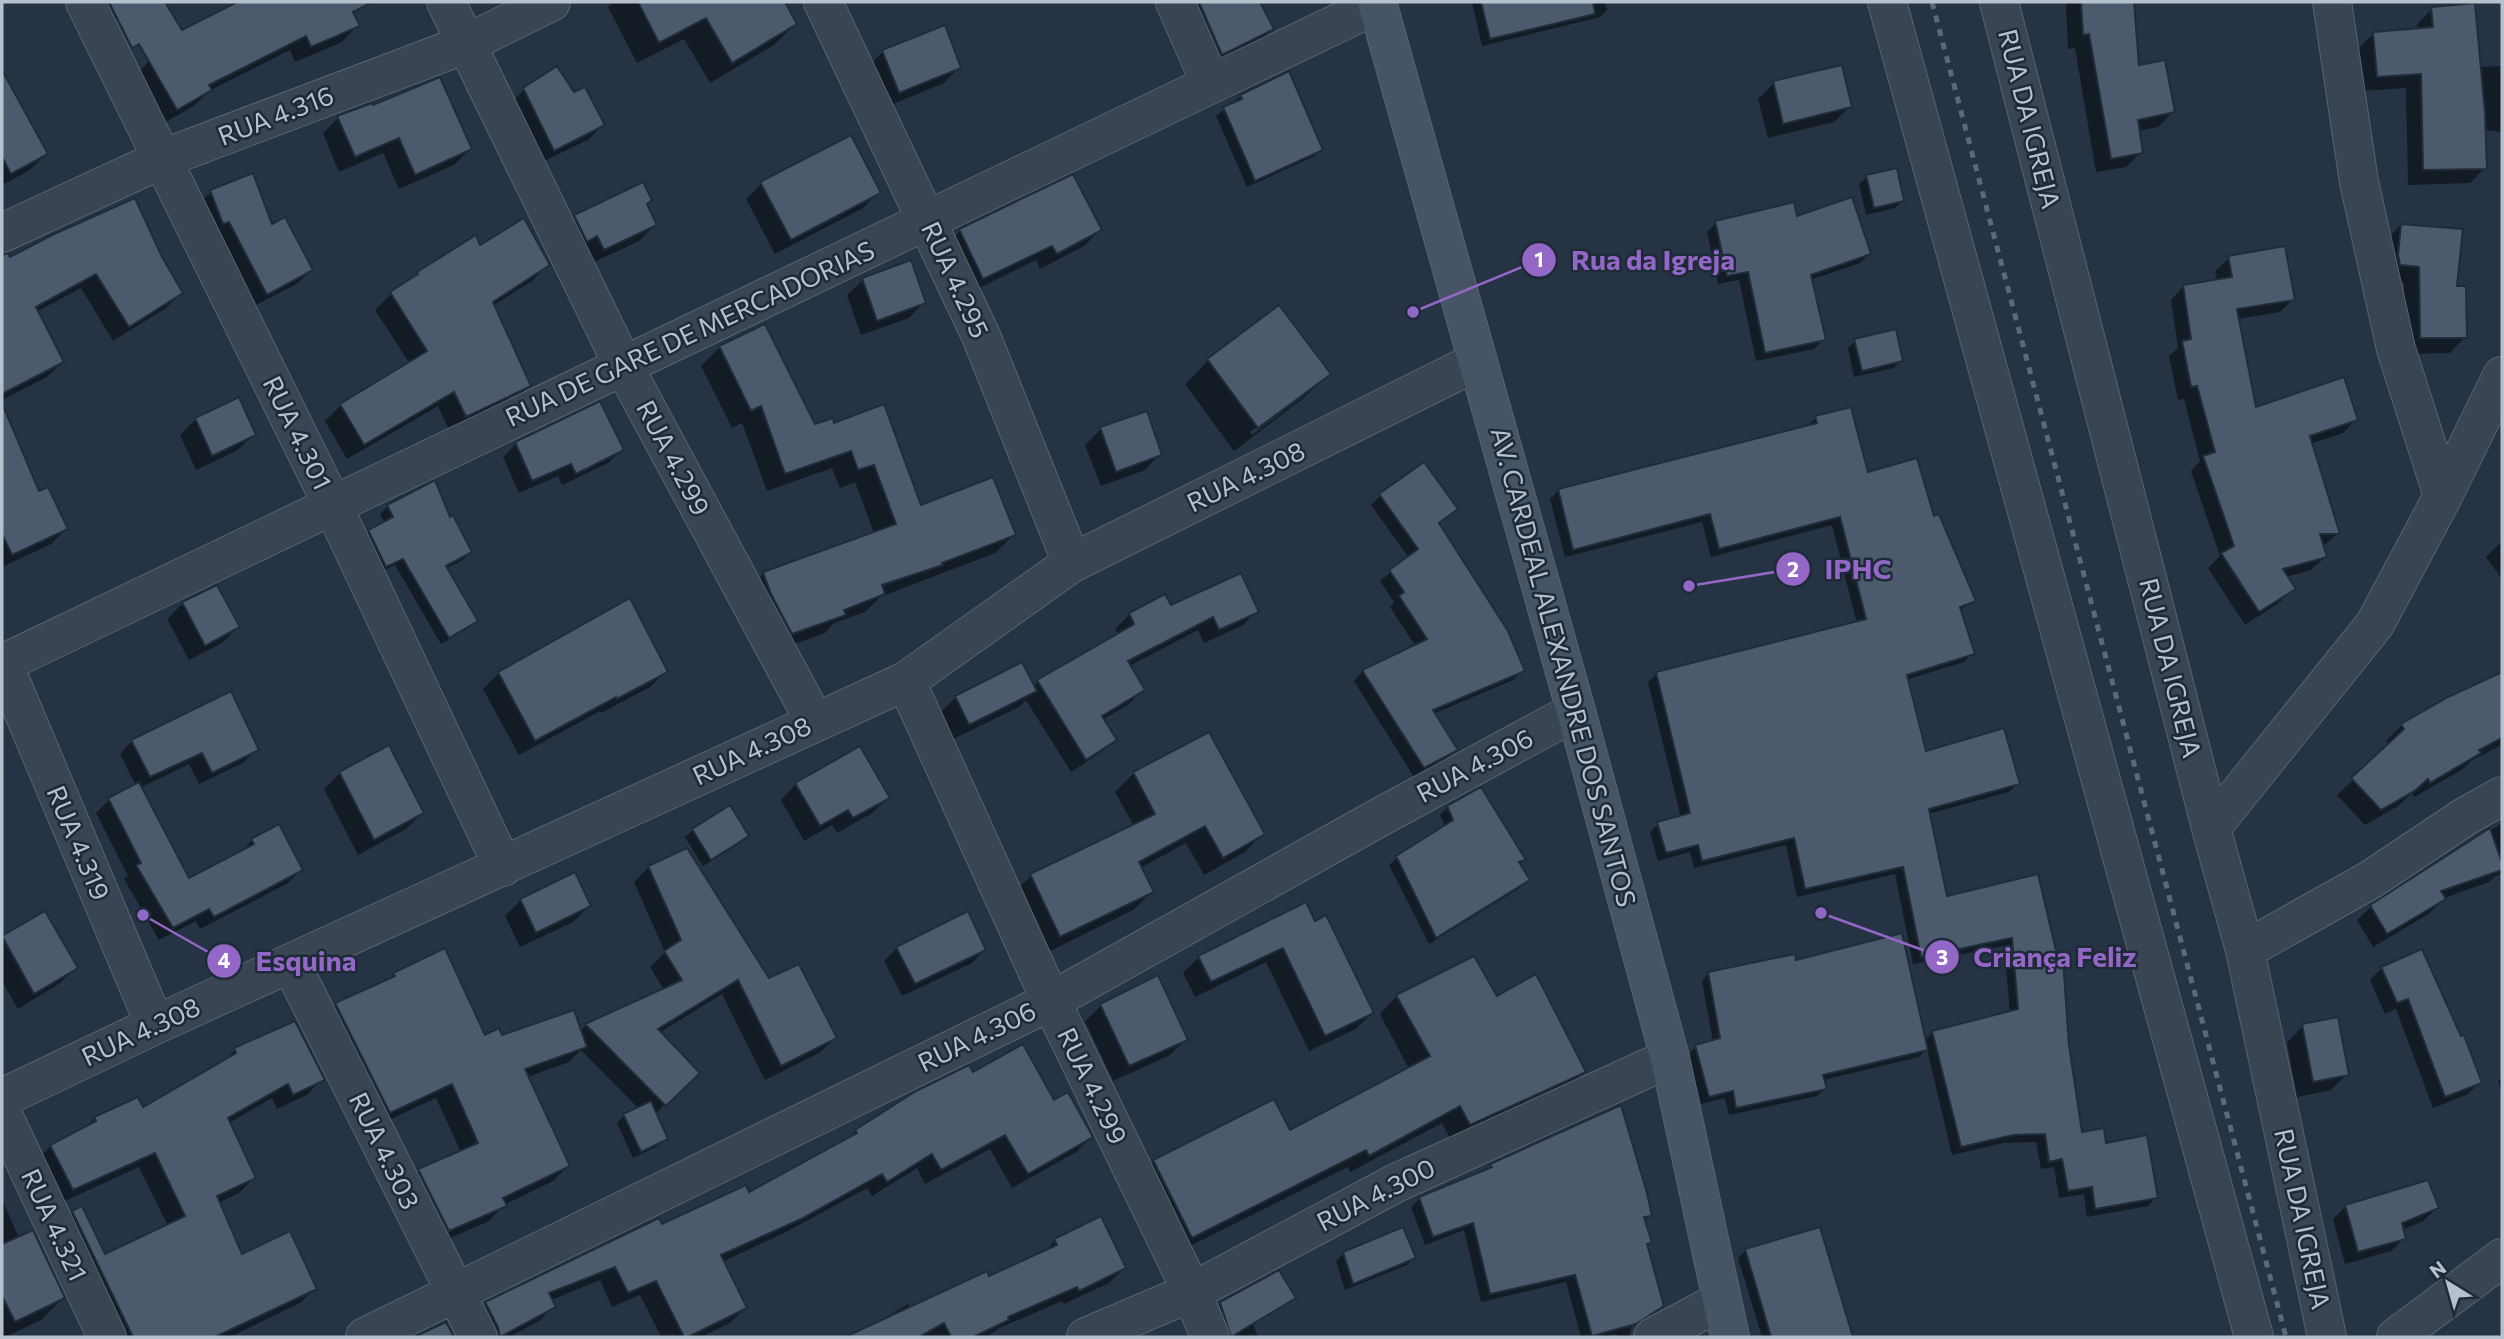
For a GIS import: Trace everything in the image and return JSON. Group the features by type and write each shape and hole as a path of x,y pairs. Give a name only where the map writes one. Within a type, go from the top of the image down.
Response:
{"street":[{"name":"RUA 4.301","path":"85,2 332,504 503,867"},
{"name":"RUA 4.299","path":"446,2 623,365 815,722"},
{"name":"RUA 4.316","path":"2,233 162,159 466,44 551,2"},
{"name":"RUA 4.295","path":"823,2 981,336 1072,564"},
{"path":"1175,2 1210,84"},
{"path":"1888,2 2254,1337"},
{"name":"RUA DA IGREJA","path":"1999,2 2211,828 2245,950 2327,1337"},
{"path":"2332,2 2359,182 2396,349 2443,496"},
{"name":"RUA DE GARE DE MERCADORIAS","path":"2,662 928,221 1377,3"},
{"name":"AV. CARDEAL ALEXANDRE DOS SANTOS","path":"1377,3 1576,711 1670,1058 1726,1319"},
{"name":"RUA 4.308","path":"2,1098 155,1025 906,681 1072,564 1478,361"},
{"path":"2211,828 2375,624 2443,496 2502,376"},
{"name":"RUA 4.319","path":"2,662 155,1025"},
{"name":"RUA 4.299","path":"906,681 1051,1001 1192,1292 1210,1337"},
{"name":"RUA 4.306","path":"365,1337 1051,1001 1576,711"},
{"path":"2245,950 2370,880 2466,816 2502,796"},
{"name":"RUA 4.303","path":"291,964 454,1294 478,1337"},
{"name":"RUA 4.300","path":"1086,1337 1192,1292 1396,1183 1670,1058"},
{"name":"RUA 4.321","path":"2,1113 107,1337"},
{"path":"2396,1337 2502,1258"},
{"path":"1653,1337 1726,1319"}],"building":[{"path":"109,2 165,2 182,30 237,2 373,2 353,12 360,26 311,47 306,36 209,85 212,90 177,110 139,44 132,48"},
{"path":"638,2 785,2 797,24 732,63 706,18 659,43"},
{"path":"1199,2 1260,2 1274,29 1222,55"},
{"path":"1481,2 1593,2 1595,14 1490,39"},
{"path":"2081,2 2134,2 2139,65 2165,60 2175,112 2138,120 2143,153 2111,159 2089,34 2083,35"},
{"path":"2475,3 2487,169 2423,170 2421,74 2377,77 2373,32 2433,27 2431,7"},
{"path":"945,25 961,68 899,93 882,50"},
{"path":"1842,65 1852,107 1783,124 1773,81"},
{"path":"557,66 574,92 585,87 605,125 554,151 523,88"},
{"path":"2,70 48,154 11,174 2,157"},
{"path":"1289,71 1323,150 1255,181 1223,107 1242,99 1240,95"},
{"path":"440,77 472,149 415,175 399,138 355,157 337,116 372,103 373,105"},
{"path":"851,135 881,193 791,240 760,182"},
{"path":"1897,168 1904,201 1874,208 1866,175"},
{"path":"253,173 272,224 285,217 313,270 267,295 229,222 223,224 210,190"},
{"path":"1073,174 1102,230 1057,254 1052,246 983,279 959,229"},
{"path":"643,182 652,200 647,204 657,225 604,250 597,236 587,242 574,215"},
{"path":"1852,197 1871,254 1811,275 1826,340 1765,353 1748,272 1727,276 1715,221 1794,202 1797,216"},
{"path":"135,198 162,257 183,293 129,327 96,274 36,307 64,362 2,394 2,255 8,253 10,257"},
{"path":"524,218 550,265 493,302 531,386 466,417 454,392 364,445 340,404 427,351 390,292 476,235 480,245"},
{"path":"2401,224 2463,229 2457,286 2466,286 2467,338 2420,338 2419,267 2400,265 2398,255"},
{"path":"2285,246 2295,300 2237,309 2256,407 2344,377 2358,420 2310,436 2340,534 2320,534 2327,557 2283,569 2296,589 2259,612 2221,553 2234,546 2203,456 2215,452 2197,386 2191,387 2182,341 2191,339 2183,285 2232,277 2228,256"},
{"path":"911,260 926,303 877,321 862,278"},
{"path":"1279,305 1331,374 1258,428 1207,359"},
{"path":"765,324 815,424 833,418 834,423 884,404 921,505 993,477 1016,535 942,563 943,565 882,585 885,594 844,610 846,615 792,634 763,572 896,524 874,465 858,470 851,451 785,474 761,406 751,411 719,346"},
{"path":"1896,329 1903,361 1862,371 1854,339"},
{"path":"239,397 256,435 212,456 195,418"},
{"path":"600,401 624,450 576,474 571,464 532,481 515,442"},
{"path":"2,403 39,491 48,487 68,529 12,555 2,534"},
{"path":"1851,407 1868,472 1917,458 1934,516 1939,514 1976,601 1960,607 1975,654 1907,675 1926,751 2004,728 2020,784 1929,809 1947,896 2038,874 2058,959 2063,959 2069,1045 2082,1132 2104,1128 2106,1143 2147,1135 2158,1198 2095,1209 2092,1187 2068,1191 2062,1159 2049,1162 2045,1134 2013,1135 1961,1147 1932,1031 2018,1009 2012,938 1921,957 1903,867 1805,889 1794,838 1702,861 1698,845 1666,853 1657,822 1690,813 1656,672 1866,619 1840,517 1719,549 1710,514 1573,550 1558,489 1817,423 1815,416"},
{"path":"1147,411 1162,455 1116,472 1100,427"},
{"path":"1424,462 1458,509 1439,523 1508,631 1525,671 1433,710 1458,750 1424,768 1362,670 1427,639 1399,596 1404,592 1389,570 1418,549 1379,494"},
{"path":"435,480 450,517 453,515 472,552 446,566 478,621 449,638 403,559 386,567 368,530 393,517 387,505"},
{"path":"1241,573 1259,612 1219,630 1213,617 1128,661 1145,690 1102,716 1117,740 1086,760 1037,680 1134,624 1129,613 1165,594 1171,605"},
{"path":"217,585 240,627 205,646 182,602"},
{"path":"630,598 668,672 535,741 498,672"},
{"path":"1022,662 1037,691 969,725 955,696"},
{"path":"2502,672 2502,738 2479,750 2481,753 2430,783 2428,779 2416,790 2381,810 2351,778 2404,729 2401,724 2448,697"},
{"path":"231,691 259,750 212,773 202,753 150,777 131,740"},
{"path":"1209,732 1265,834 1223,858 1205,826 1139,862 1154,892 1060,937 1030,874 1155,814 1133,772"},
{"path":"389,745 424,813 374,840 339,772"},
{"path":"860,746 890,798 853,818 848,810 820,826 795,783"},
{"path":"139,782 189,878 254,844 251,839 279,824 303,870 214,917 209,909 173,928 136,865 141,863 108,798"},
{"path":"1481,787 1526,860 1519,862 1530,880 1436,938 1396,856 1453,820 1447,806"},
{"path":"730,805 749,836 711,860 692,829"},
{"path":"2490,828 2502,870 2441,891 2446,899 2387,934 2370,905"},
{"path":"687,848 769,978 799,964 837,1038 781,1066 738,980 658,1029 700,1073 666,1106 585,1024 682,980 664,951 681,940 648,866"},
{"path":"575,872 591,906 536,933 520,899"},
{"path":"1306,902 1315,921 1326,915 1374,1013 1325,1036 1283,948 1211,982 1198,956"},
{"path":"45,911 78,968 34,994 2,936"},
{"path":"968,911 986,950 915,984 896,947"},
{"path":"1902,933 1928,1050 1823,1075 1827,1089 1736,1108 1733,1091 1709,1097 1695,1045 1720,1038 1708,972 1795,954 1796,960"},
{"path":"445,948 485,1035 499,1028 502,1035 574,1010 587,1047 525,1069 570,1166 503,1198 507,1206 449,1231 418,1169 478,1143 452,1084 390,1113 335,1003 395,976 393,973"},
{"path":"2422,949 2461,1036 2464,1035 2482,1083 2445,1097 2408,999 2397,1003 2381,967"},
{"path":"1474,956 1497,996 1536,974 1586,1072 1470,1125 1460,1106 1369,1156 1366,1150 1192,1238 1153,1160 1274,1099 1290,1130 1430,1056 1396,995"},
{"path":"1158,975 1188,1040 1129,1066 1100,1004"},
{"path":"2338,1017 2349,1075 2313,1082 2302,1024"},
{"path":"295,1021 325,1080 293,1095 288,1084 228,1118 256,1178 217,1196 242,1254 290,1231 317,1289 215,1337 133,1337 72,1211 82,1206 105,1254 185,1216 155,1153 73,1190 50,1145 96,1121 94,1117 138,1097 143,1107 236,1053 234,1048"},
{"path":"1023,1044 1054,1100 1068,1092 1093,1137 1028,1174 1005,1135 941,1170 932,1154 887,1182 882,1174 801,1219 721,1255 747,1308 688,1337 684,1337 656,1281 628,1293 615,1267 549,1293 556,1307 500,1337 498,1327 485,1302 659,1218 662,1224 746,1185 749,1192 857,1133 855,1130 916,1091 969,1065 973,1072"},
{"path":"651,1101 668,1139 641,1152 623,1114"},
{"path":"1621,1105 1652,1216 1644,1217 1652,1243 1647,1244 1664,1306 1636,1324 1592,1336 1575,1275 1490,1294 1473,1223 1433,1237 1419,1197 1492,1167 1490,1164"},
{"path":"2428,1180 2439,1208 2402,1223 2406,1239 2358,1252 2345,1205"},
{"path":"1101,1216 1126,1268 1079,1291 1077,1287 1008,1317 1009,1320 973,1337 951,1337 944,1323 919,1337 845,1337 987,1271 989,1276 1057,1245 1054,1239"},
{"path":"1403,1227 1416,1258 1353,1284 1343,1252"},
{"path":"1820,1227 1853,1337 1771,1337 1745,1249"},
{"path":"33,1230 65,1298 15,1322 2,1296 2,1244"},
{"path":"1279,1270 1296,1298 1231,1337 1220,1302"},
{"path":"446,1322 454,1337 414,1337"}],"railway":[{"path":"1932,2 2286,1337"}],"place":[{"name":"Rua da Igreja","path":"1413,312"},
{"name":"IPHC","path":"1689,586"},
{"name":"Criança Feliz","path":"1821,913"},
{"name":"Esquina","path":"143,915"}]}
